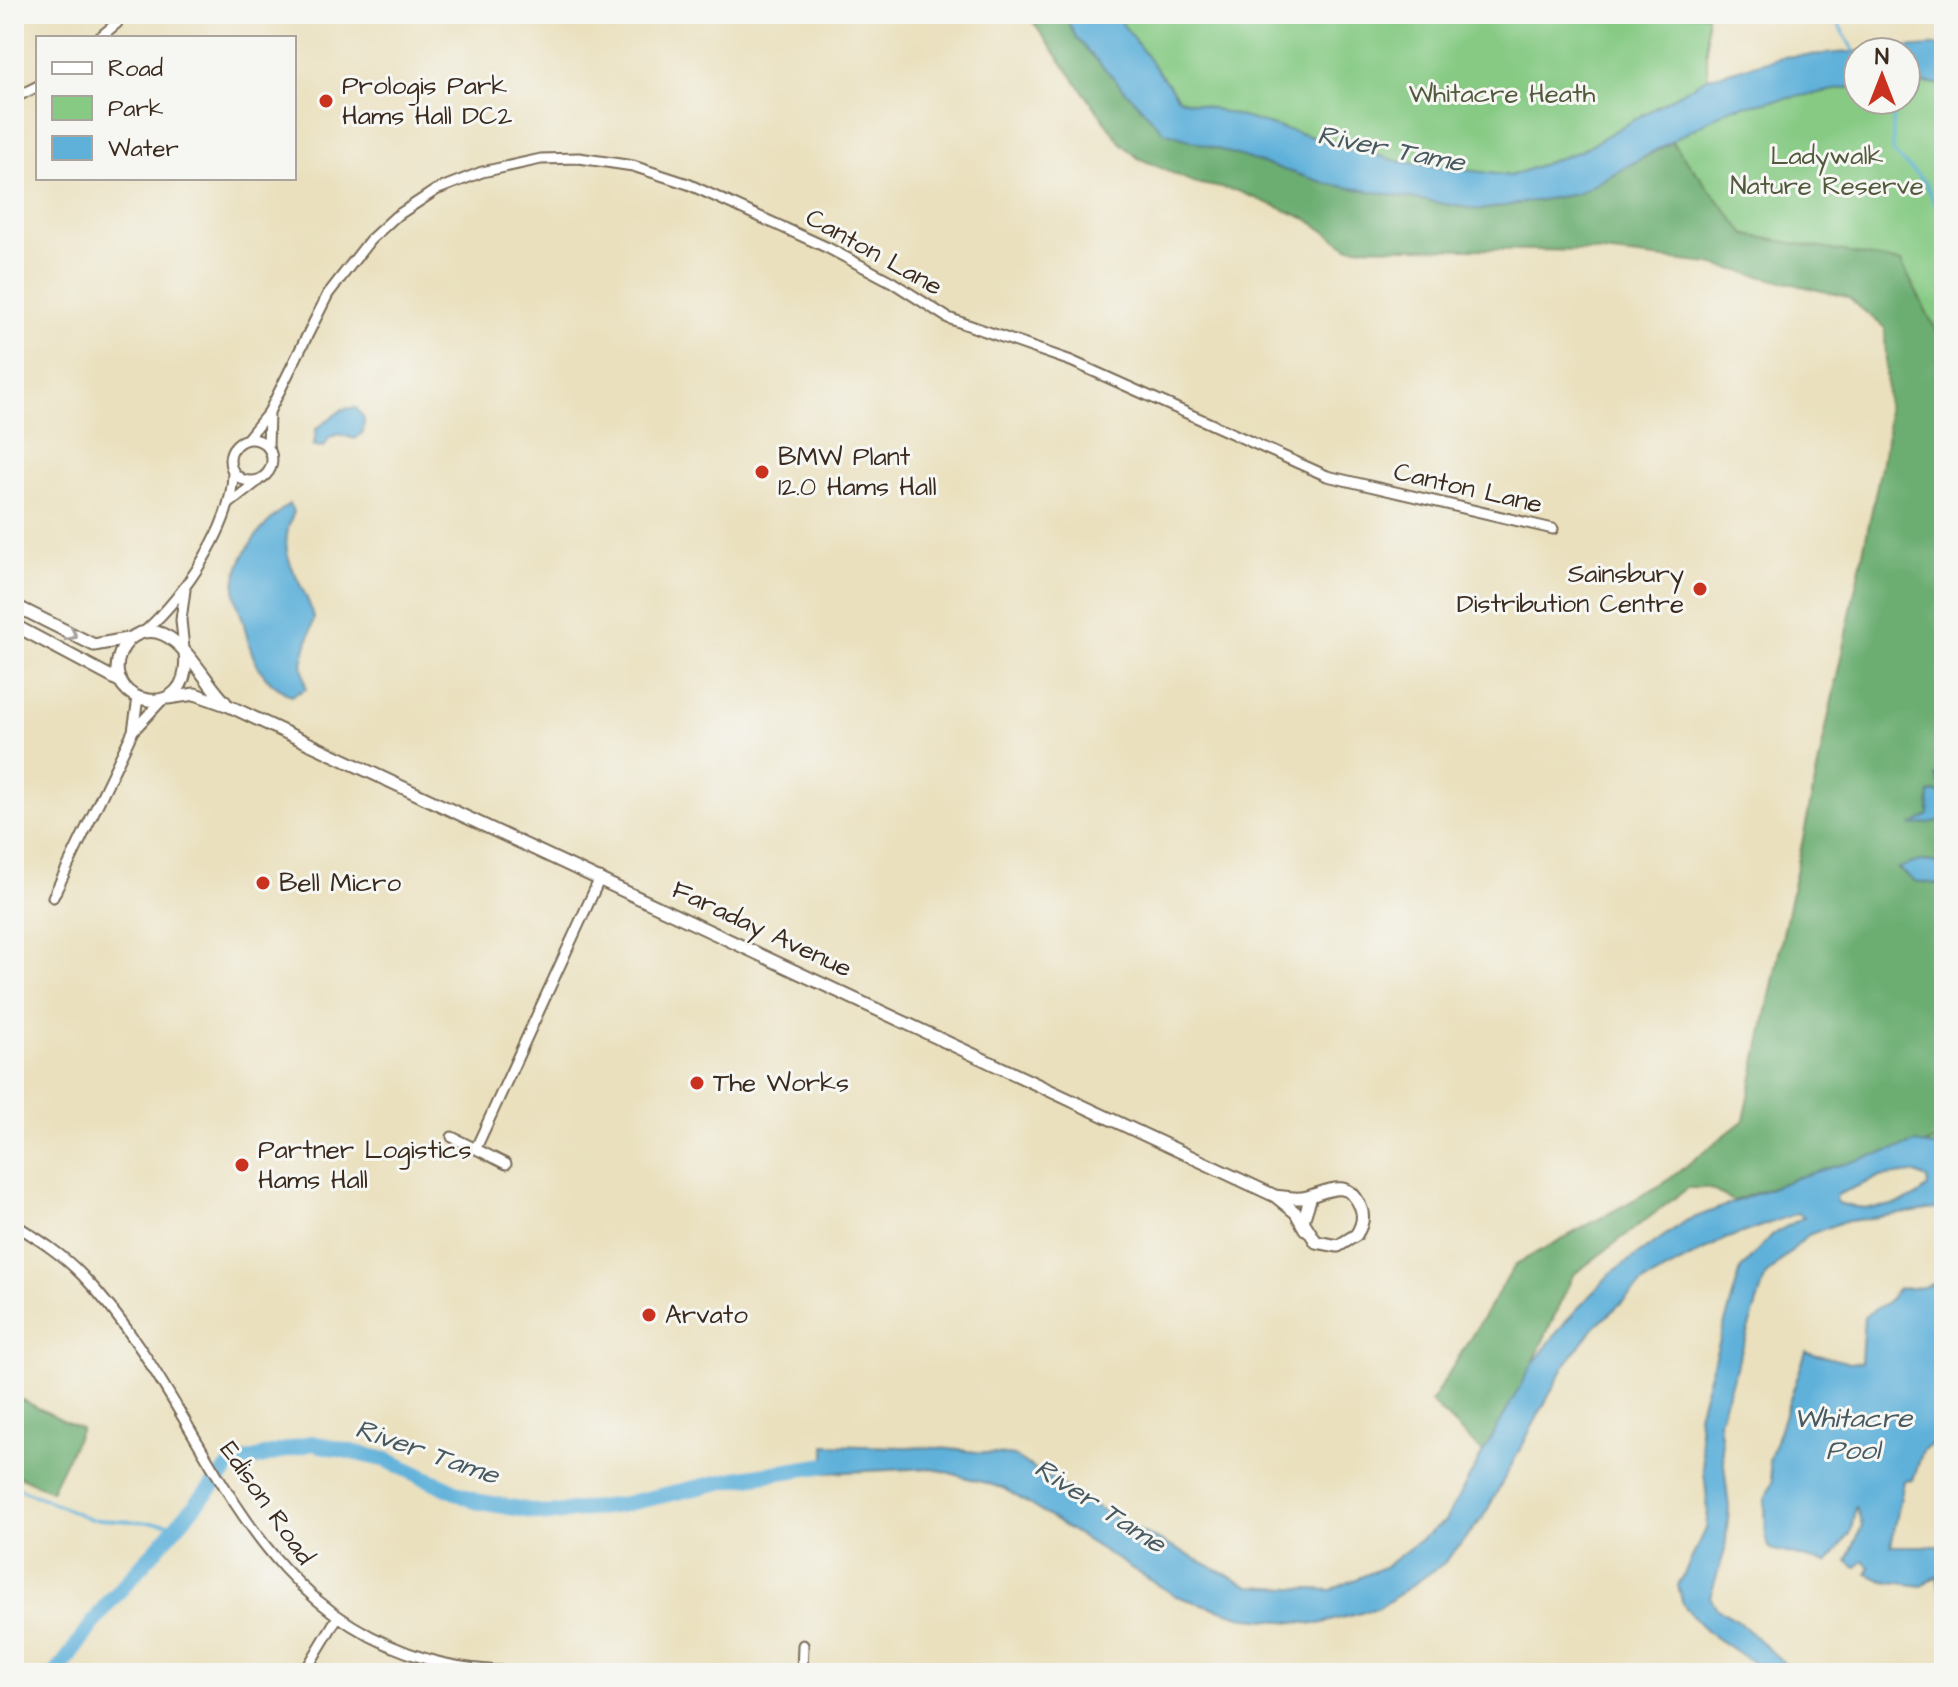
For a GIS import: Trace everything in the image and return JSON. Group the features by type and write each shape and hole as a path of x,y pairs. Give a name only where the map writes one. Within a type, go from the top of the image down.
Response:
{"street":[{"path":"101,36 117,23"},
{"path":"14,98 36,87"},
{"name":"Canton Lane","path":"247,439 269,412 328,294 370,240 395,217 436,190 508,164 541,159 607,160 688,184 840,255 892,282 948,318 1084,367 1327,476 1508,522 1553,529"},
{"name":"Canton Lane","path":"268,447 269,412"},
{"path":"230,503 258,481 270,471 273,462 268,447 262,441 247,439 236,445 230,454 229,464 244,481 258,481"},
{"path":"121,682 118,661 123,646 185,590 230,503 233,472"},
{"path":"133,731 180,687 187,671 181,620 185,590"},
{"path":"14,605 94,645 107,645 139,634 168,635 184,651"},
{"path":"14,625 121,682 138,698 166,698"},
{"name":"Faraday Avenue","path":"184,651 207,685 229,706"},
{"name":"Faraday Avenue","path":"166,698 195,694 229,706 600,878 1275,1196 1296,1213 1305,1229"},
{"path":"53,897 133,731 138,698"},
{"path":"476,1148 600,878"},
{"path":"452,1137 506,1164"},
{"path":"1326,1188 1345,1189 1359,1204 1362,1220 1356,1235 1338,1246 1316,1242 1305,1229 1303,1212 1311,1196 1326,1188"},
{"name":"Faraday Avenue","path":"1275,1196 1296,1199 1311,1196"},
{"name":"Edison Road","path":"14,1224 83,1276 128,1333 273,1559 306,1594 337,1618 385,1644 434,1662 479,1669 569,1673"},
{"path":"304,1673 337,1618"},
{"path":"802,1673 803,1645"}],"green space":[{"path":"1027,14 1064,14 1077,39 1164,132 1329,184 1480,210 1577,194 1672,142 1746,235 1901,262 1944,346 1944,778 1937,777 1943,792 1930,793 1929,815 1913,825 1944,820 1944,863 1920,861 1898,869 1915,881 1944,885 1944,1139 1799,1177 1734,1201 1708,1188 1688,1188 1573,1275 1532,1365 1484,1454 1431,1402 1516,1264 1663,1184 1744,1120 1888,433 1885,328 1847,297 1710,264 1594,251 1348,247 1307,219 1238,191 1195,183 1138,158 1120,142"},
{"name":"Whitacre Heath","path":"1115,14 1707,14 1707,78 1580,151 1510,176 1397,161 1179,99"},
{"name":"Ladywalk Nature Reserve","path":"1922,83 1944,84 1944,1148 1916,1144 1921,326 1746,235 1577,194 1731,108 1842,89 1842,116 1922,116"},
{"path":"14,1396 81,1429 51,1491 14,1474"}],"water":[{"path":"1064,14 1115,14 1179,99 1397,161 1510,176 1580,151 1707,78 1782,57 1842,53 1842,89 1731,108 1577,194 1480,210 1329,184 1164,132 1077,39"},
{"path":"1944,45 1944,84 1922,83 1922,47"},
{"path":"356,408 364,418 363,432 355,439 338,434 329,438 324,447 314,446 316,429 343,409"},
{"path":"289,504 294,512 286,542 288,555 314,618 302,663 306,689 291,696 272,683 259,668 235,592 239,566 252,542 269,521"},
{"path":"1936,776 1944,778 1944,820 1911,826 1929,815 1930,793 1943,792"},
{"path":"1920,861 1944,863 1944,885 1915,881 1898,868"},
{"path":"1916,1143 1944,1148 1944,1208 1842,1222 1808,1235 1766,1275 1719,1420 1729,1508 1725,1550 1710,1597 1717,1609 1737,1620 1795,1673 1768,1673 1706,1631 1683,1604 1678,1586 1706,1529 1708,1510 1698,1414 1741,1269 1771,1235 1804,1217 1798,1213 1725,1239 1644,1282 1595,1327 1567,1362 1483,1518 1444,1563 1379,1608 1319,1624 1247,1618 1176,1596 1003,1488 932,1468 825,1473 825,1445 940,1448 1014,1456 1120,1521 1249,1586 1331,1590 1386,1566 1445,1521 1532,1365 1566,1321 1611,1273 1686,1221 1799,1177","holes":["1913,1173 1927,1179 1928,1187 1896,1204 1871,1208 1836,1202 1837,1195 1879,1177"]},
{"name":"Whitacre Pool","path":"1944,1280 1944,1451 1938,1456 1933,1444 1923,1450 1913,1480 1904,1481 1891,1546 1944,1546 1944,1590 1940,1590 1937,1576 1922,1586 1884,1581 1867,1574 1870,1567 1864,1561 1856,1568 1847,1561 1862,1526 1856,1506 1850,1534 1827,1563 1770,1549 1766,1540 1765,1500 1772,1482 1769,1461 1806,1352 1850,1363 1861,1362 1864,1316 1886,1303 1898,1289 1924,1287"}],"waterway":[{"path":"1833,14 1845,36"},
{"path":"1893,116 1893,153 1926,183 1944,226"},
{"name":"River Tame","path":"57,1673 104,1608 231,1465 312,1443 387,1460 475,1501 548,1514 620,1505 735,1479 846,1462"},
{"path":"14,1486 90,1519 178,1524"}],"place":[{"name":"Prologis Park Hams Hall DC2","path":"326,101"},
{"name":"BMW Plant 12.0 Hams Hall","path":"762,472"},
{"name":"Sainsbury Distribution Centre","path":"1700,589"},
{"name":"Bell Micro","path":"263,883"},
{"name":"The Works","path":"697,1083"},
{"name":"Partner Logistics Hams Hall","path":"242,1165"},
{"name":"Arvato","path":"649,1315"}]}
